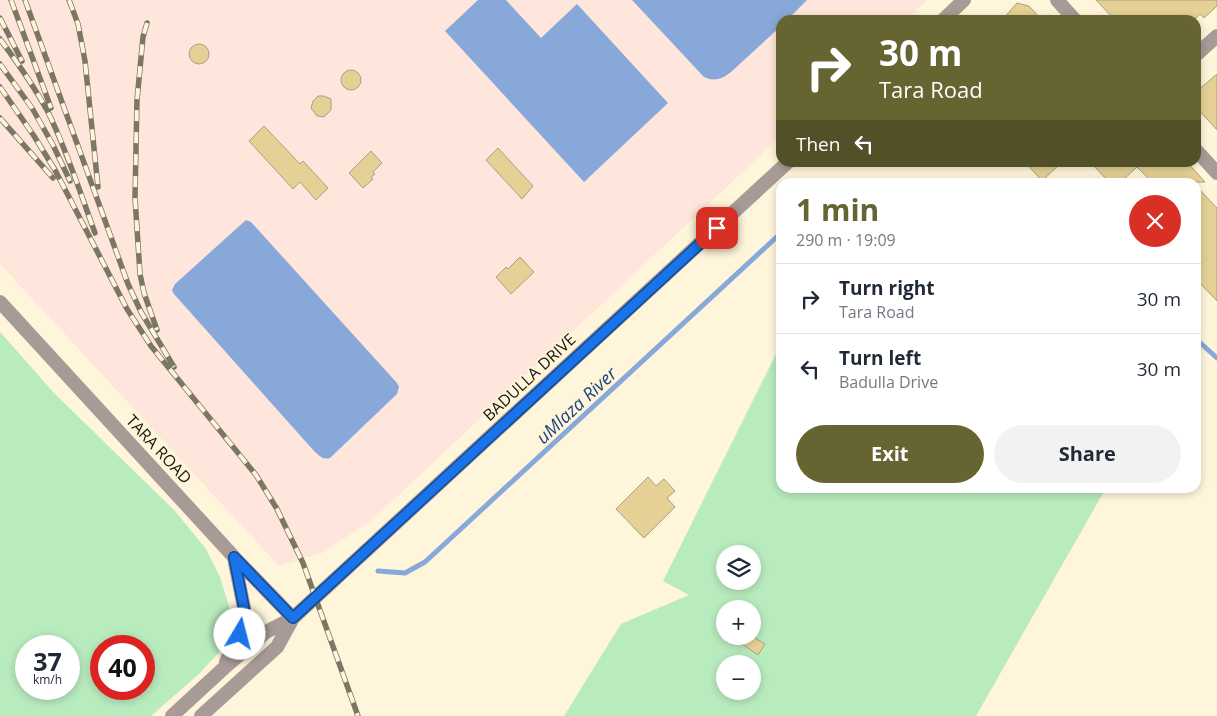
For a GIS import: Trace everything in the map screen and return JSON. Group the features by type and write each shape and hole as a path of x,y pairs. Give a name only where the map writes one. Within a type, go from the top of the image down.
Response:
{"street":[{"path":"948,15 964,0"},
{"path":"1057,0 1070,15"},
{"path":"1201,50 1217,36"},
{"path":"1201,155 1217,173"},
{"name":"BADULLA DRIVE","path":"293,618 783,167"},
{"name":"TARA ROAD","path":"0,302 234,557 293,618"},
{"path":"224,668 242,626 244,608 234,557"},
{"path":"172,716 266,632 293,618"},
{"path":"201,716 277,647 293,618"}],"shaded area":[{"path":"0,0 927,0 911,15 776,15 776,141 372,520 322,553 279,566 0,264"}],"green space":[{"path":"0,332 55,394 175,511 206,549 220,577 231,613 232,625 230,634 221,650 200,673 151,716 0,716"},
{"path":"776,354 776,493 1103,493 976,716 564,716 621,624 689,595 663,581"}],"water":[{"path":"478,0 506,0 541,38 577,4 668,103 584,182 445,31"},
{"path":"632,0 807,0 792,15 776,15 776,31 731,72 721,78 708,79"},
{"path":"246,220 251,222 399,387 397,394 330,458 323,458 314,451 172,290 175,284"}],"building":[{"path":"1096,0 1217,0 1217,6 1204,18 1200,14 1110,15"},
{"path":"1017,3 1029,6 1037,15 1006,15"},
{"path":"199,44 206,47 209,54 206,61 199,64 192,61 189,54 192,47"},
{"path":"351,70 358,73 361,80 358,87 351,90 344,87 341,80 344,73"},
{"path":"1217,74 1217,130 1201,112 1201,88"},
{"path":"318,96 331,99 331,110 324,117 317,116 311,108 313,101"},
{"path":"264,126 300,164 303,161 328,188 316,200 300,182 293,189 249,141"},
{"path":"498,148 533,186 522,199 486,160"},
{"path":"371,151 382,163 373,172 375,174 371,177 373,179 363,188 349,173"},
{"path":"1029,167 1057,167 1045,178 1039,178"},
{"path":"1095,167 1137,167 1125,178 1105,178"},
{"path":"1137,167 1192,167 1205,182 1201,182 1201,178 1148,178"},
{"path":"1201,191 1217,208 1217,301 1201,284"},
{"path":"520,257 534,272 511,294 496,277 506,267 508,269"},
{"path":"648,477 656,486 664,479 675,491 667,498 675,507 644,538 616,509"},
{"path":"761,642 765,644 758,655 743,645 761,645"}],"waterway":[{"name":"uMlaza River","path":"378,571 405,573 425,562 776,238"},
{"name":"uMlaza River","path":"1201,344 1217,358"}],"railway":[{"path":"11,0 51,108"},
{"path":"25,0 128,284 141,312 174,367"},
{"path":"69,0 78,24 85,61 98,187"},
{"path":"0,18 22,61"},
{"path":"147,23 143,37 137,100 135,198 140,274 144,293 157,330"},
{"path":"0,39 25,74 48,112 95,233"},
{"path":"0,64 32,108 53,145 70,181"},
{"path":"0,87 55,170 127,309 151,346 256,475 277,509 303,563 358,716"},
{"path":"0,118 53,178"}],"route":[{"path":"240,634 244,608 234,557 293,618 717,228"}]}
